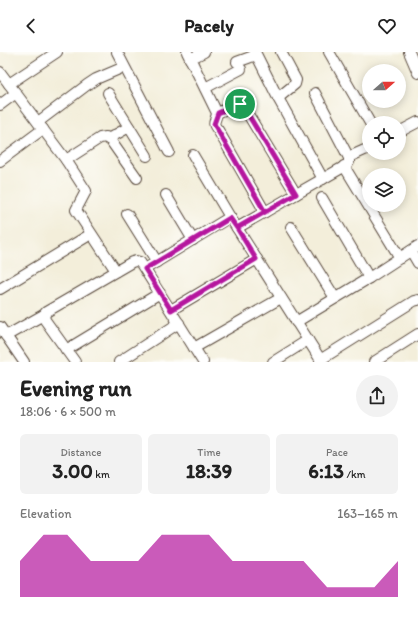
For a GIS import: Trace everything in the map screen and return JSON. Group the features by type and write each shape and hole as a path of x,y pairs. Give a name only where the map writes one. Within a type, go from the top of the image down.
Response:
{"street":[{"path":"9,84 57,52"},
{"path":"117,52 169,152"},
{"path":"204,52 189,55 218,113"},
{"path":"278,98 296,82 281,52"},
{"path":"329,52 366,116"},
{"path":"409,52 418,73"},
{"path":"205,88 256,54 278,98 323,179"},
{"path":"0,161 87,85 96,79 124,67"},
{"path":"0,72 66,160 86,191 76,210 116,271"},
{"path":"0,105 16,93"},
{"path":"108,93 147,156"},
{"path":"315,93 347,162 400,258"},
{"path":"265,212 214,124 218,113 236,105 240,104 243,106 296,194"},
{"path":"406,128 418,122"},
{"path":"108,139 129,127"},
{"path":"66,160 100,138 106,137 137,178"},
{"path":"237,228 323,179 347,162 349,157 362,151"},
{"path":"193,155 230,218 321,361 414,301 418,300"},
{"path":"166,195 193,240"},
{"path":"322,198 369,278"},
{"path":"127,214 157,262"},
{"path":"145,269 230,218"},
{"path":"291,227 335,298"},
{"path":"0,289 92,234"},
{"path":"296,322 414,249 418,263"},
{"path":"171,310 256,259"},
{"path":"24,362 3,332 45,314 116,271 136,261 140,262 145,269 203,362"},
{"path":"66,350 160,293"},
{"path":"194,348 281,298"},
{"path":"45,314 45,320 75,362"},
{"path":"119,362 179,324"},
{"path":"374,362 418,334"},
{"path":"273,362 308,340"}],"route":[{"path":"240,104 218,113 214,124 265,212 237,228 230,218 145,269 171,310 256,259 237,228 265,212 296,194 243,106 240,104"}]}
